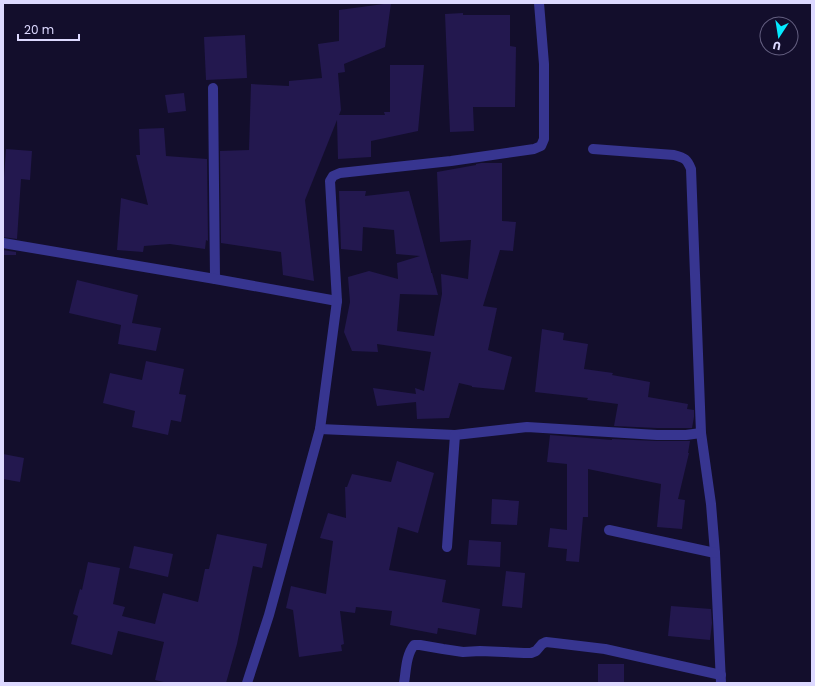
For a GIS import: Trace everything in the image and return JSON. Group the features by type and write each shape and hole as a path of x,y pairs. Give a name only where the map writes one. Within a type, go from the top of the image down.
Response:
{"street":[{"path":"246,683 269,615 320,429 337,301 330,181 332,176 340,173 451,161 534,149 541,146 544,139 544,64 539,3"},
{"path":"213,88 216,279"},
{"path":"404,683 408,658 411,648 414,645 463,652 480,651 524,653 536,651 546,642 605,649 721,679 715,553 711,504 701,433 691,170 688,162 683,158 674,155 593,149"},
{"path":"3,243 337,301"},
{"path":"320,429 455,435 527,427 657,435 686,435 701,433"},
{"path":"447,547 455,435"},
{"path":"609,530 715,553"}],"building":[{"path":"391,3 385,47 344,64 345,72 338,73 341,110 339,115 385,115 384,112 390,112 390,65 424,65 418,131 371,141 371,157 338,159 337,120 305,200 314,281 283,275 281,252 221,243 220,151 249,150 251,84 289,86 289,81 322,78 318,44 339,41 339,10"},
{"path":"463,13 463,15 510,15 510,46 516,47 515,107 473,107 474,131 450,132 445,14"},
{"path":"245,35 247,78 206,80 204,37"},
{"path":"184,93 186,111 168,113 165,95"},
{"path":"164,128 166,156 207,159 208,241 206,240 205,249 170,244 144,246 143,252 117,250 121,198 148,205 136,155 140,155 139,129"},
{"path":"6,149 32,151 30,180 21,179 17,239 3,237 3,191"},
{"path":"481,163 502,163 502,221 516,222 513,251 500,250 483,306 497,308 488,350 512,357 504,390 472,387 459,383 449,418 417,419 416,402 377,406 373,388 416,394 415,388 424,391 431,352 377,344 378,352 352,351 344,332 350,302 348,277 369,271 398,279 397,263 420,256 396,254 394,230 363,227 362,251 341,249 339,191 366,191 365,196 409,191 438,295 400,294 397,331 434,336 442,294 441,274 468,279 471,240 440,242 437,172"},
{"path":"3,250 16,252 16,255 3,255"},
{"path":"77,280 138,295 132,323 161,328 156,351 118,344 121,325 69,313"},
{"path":"542,329 564,333 563,340 588,344 584,369 613,373 612,375 650,382 648,397 688,404 687,409 694,410 692,428 614,426 618,404 587,400 588,398 535,392"},
{"path":"146,361 184,369 179,394 186,395 181,422 171,420 168,435 132,427 135,411 103,403 110,373 142,380"},
{"path":"550,435 612,440 690,441 689,453 678,499 685,500 682,529 657,527 661,484 588,469 588,517 583,517 579,562 566,561 567,549 548,547 550,528 567,530 567,464 547,462"},
{"path":"3,454 24,458 20,482 3,479"},
{"path":"397,461 434,473 418,533 398,527 389,570 446,580 442,602 480,609 476,635 438,628 437,634 390,625 392,611 356,607 355,613 340,611 344,644 341,645 342,651 299,657 293,610 286,608 291,586 326,594 333,541 320,538 328,513 346,518 345,487 347,487 352,474 391,482"},
{"path":"492,499 519,501 517,525 491,524"},
{"path":"217,534 267,544 262,568 253,566 237,644 226,683 168,683 155,680 164,642 118,631 112,655 71,644 78,616 73,614 80,589 82,590 88,562 120,568 113,604 125,607 122,616 155,624 163,593 198,602 205,569 209,569"},
{"path":"469,540 501,542 500,567 467,565"},
{"path":"134,546 173,554 168,577 129,568"},
{"path":"506,571 525,573 522,608 502,606"},
{"path":"671,606 711,609 712,623 710,640 668,636"},
{"path":"598,664 624,664 624,683 598,683"}]}
